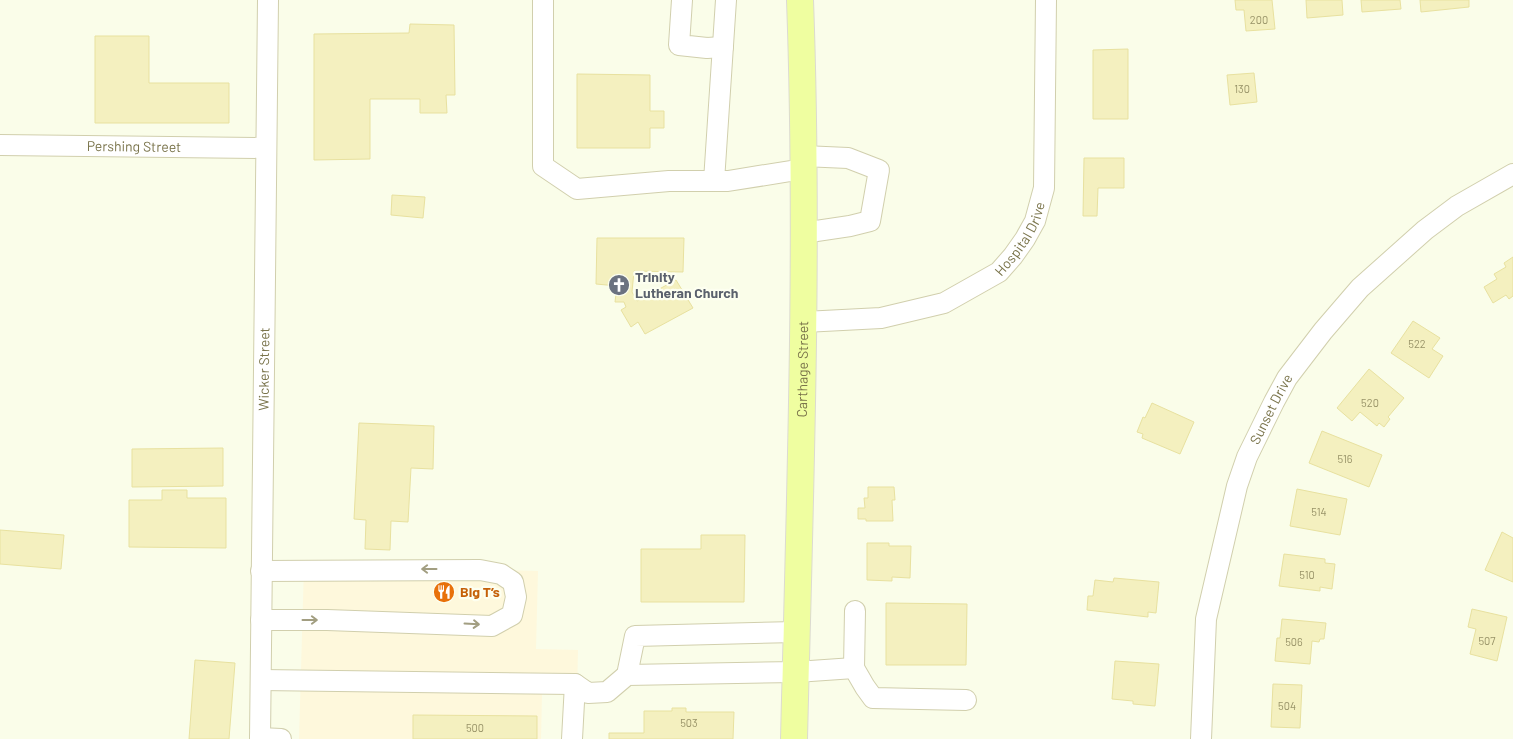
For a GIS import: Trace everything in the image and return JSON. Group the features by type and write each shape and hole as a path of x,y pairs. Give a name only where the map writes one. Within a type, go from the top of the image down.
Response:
{"main road":[{"name":"Carthage Street","path":"794,739 804,322 803,85 800,0"}],"street":[{"name":"Wicker Street","path":"260,739 268,0"},
{"path":"543,0 543,166 577,189 669,182 728,181 803,163 848,158 880,170 870,221 803,233"},
{"path":"682,0 679,45 707,48 723,47"},
{"path":"714,181 726,0"},
{"name":"Hospital Drive","path":"804,322 881,318 944,303 999,272 1013,256 1035,221 1044,188 1046,0"},
{"name":"Pershing Street","path":"0,145 266,148"},
{"name":"Sunset Drive","path":"1201,739 1206,620 1237,486 1247,457 1274,402 1288,378 1323,331 1360,288 1425,230 1457,206 1513,174"},
{"path":"261,571 480,570 501,574 513,582 516,597 512,615 492,626 327,620 261,620"},
{"path":"855,611 854,668 873,698 966,700"},
{"path":"261,680 575,684 588,693 607,692 627,675 635,636 796,632"},
{"path":"627,675 796,672 854,668"},
{"path":"572,739 575,684"},
{"path":"260,739 281,739"}],"shaded area":[{"path":"304,566 538,571 536,649 578,650 577,695 542,694 541,739 299,739"}],"building":[{"path":"1235,0 1272,0 1275,29 1246,31 1244,10 1236,10"},
{"path":"1306,0 1342,0 1343,15 1307,18"},
{"path":"1361,0 1400,0 1401,9 1362,12"},
{"path":"1420,0 1469,0 1469,7 1421,12"},
{"path":"410,24 454,25 455,95 446,95 447,113 420,113 420,99 370,99 370,159 314,160 314,34 409,33"},
{"path":"95,36 149,36 149,83 229,83 229,123 95,123"},
{"path":"1128,49 1128,119 1093,119 1093,50"},
{"path":"1254,73 1257,102 1230,105 1227,75"},
{"path":"577,74 650,75 650,111 664,111 664,128 650,128 650,148 577,148"},
{"path":"1084,158 1124,158 1124,188 1098,188 1097,216 1083,216"},
{"path":"392,195 425,197 423,218 391,215"},
{"name":"Trinity Lutheran Church","path":"597,238 684,238 683,272 634,271 632,292 637,301 676,280 693,308 645,334 638,322 631,327 621,310 626,307 624,302 615,302 617,286 596,284"},
{"path":"1513,257 1513,296 1509,299 1506,295 1493,303 1484,287 1497,279 1494,274 1506,267 1504,263"},
{"path":"1413,321 1440,338 1432,349 1443,356 1429,378 1391,353"},
{"path":"1369,369 1404,398 1388,417 1390,419 1384,427 1379,423 1377,426 1360,412 1352,421 1337,408"},
{"path":"1152,403 1194,422 1180,454 1142,438 1143,434 1137,432 1143,417 1145,418"},
{"path":"359,423 434,426 433,469 411,468 408,522 391,521 390,550 365,549 366,520 354,519"},
{"path":"1322,431 1382,455 1369,487 1309,463"},
{"path":"223,448 223,486 132,487 132,449"},
{"path":"868,487 894,487 895,500 892,500 893,521 866,521 866,519 858,519 858,508 865,508 864,498 868,498"},
{"path":"1297,489 1347,499 1340,535 1290,526"},
{"path":"162,490 187,490 187,498 226,498 226,548 129,547 129,500 162,500"},
{"path":"0,530 64,535 61,569 0,564"},
{"path":"1502,532 1513,538 1513,582 1485,570"},
{"path":"701,535 745,535 744,602 641,602 641,549 701,549"},
{"path":"867,543 911,546 910,578 892,577 892,581 867,580"},
{"path":"1284,554 1325,559 1325,563 1335,564 1332,589 1320,587 1320,591 1279,586"},
{"path":"1114,578 1159,582 1156,613 1148,612 1148,617 1087,610 1088,596 1093,596 1095,580 1113,582"},
{"path":"886,603 967,604 966,665 886,665"},
{"path":"1472,609 1507,617 1497,661 1470,654 1476,629 1468,627"},
{"path":"1282,619 1326,623 1324,639 1320,639 1319,642 1312,641 1310,664 1275,661 1277,638 1280,638"},
{"path":"195,660 235,663 229,739 189,739"},
{"path":"1115,661 1159,664 1155,706 1133,704 1133,701 1112,699"},
{"path":"1273,684 1302,685 1300,728 1271,727"},
{"path":"672,708 686,708 686,712 734,712 733,739 609,739 609,733 644,733 644,711 672,711"},
{"path":"413,715 537,716 537,739 413,739"}],"place":[{"name":"Trinity Lutheran Church","path":"619,285"},
{"name":"Big T’s","path":"444,592"}]}
